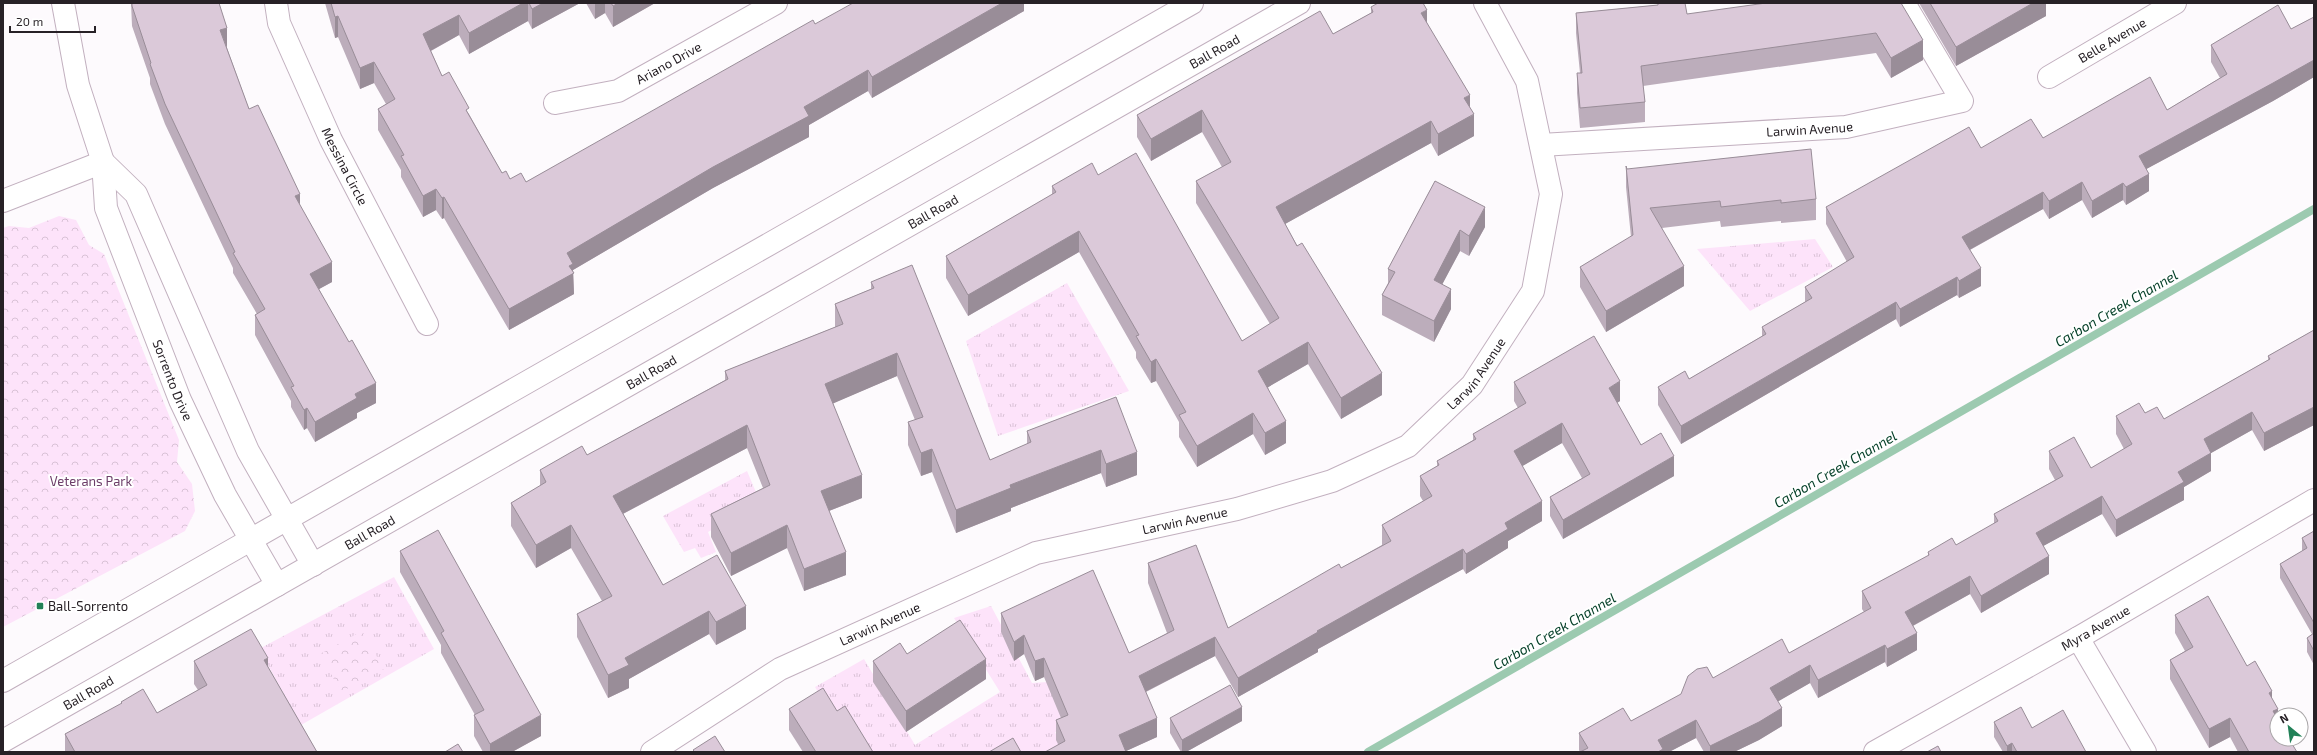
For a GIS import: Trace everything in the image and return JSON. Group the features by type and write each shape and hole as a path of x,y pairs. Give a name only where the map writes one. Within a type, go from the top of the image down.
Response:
{"street":[{"name":"Sorrento Drive","path":"63,3 78,85 103,162 106,208 177,393 225,495 277,585"},
{"name":"Messina Circle","path":"276,3 279,23 331,140 427,324"},
{"name":"Ariano Drive","path":"555,103 618,91 776,3"},
{"path":"3,681 288,520 1192,3"},
{"name":"Ball Road","path":"3,741 1299,3"},
{"name":"Larwin Avenue","path":"652,752 780,669 1036,553 1237,509 1332,481 1408,446 1472,385 1533,291 1551,194 1527,81 1484,3"},
{"name":"Larwin Avenue","path":"1541,145 1846,127 1962,101 1904,3"},
{"name":"Belle Avenue","path":"2049,77 2145,10 2175,3"},
{"name":"Sorrento Drive","path":"103,162 136,194 241,436 313,564"},
{"path":"3,201 103,162"},
{"name":"Myra Avenue","path":"1875,752 2078,638 2314,500"},
{"path":"2078,638 2145,752"}],"green space":[{"name":"Veterans Park","path":"59,216 76,220 89,245 104,254 179,440 177,462 192,484 195,511 185,531 3,627 3,228 9,226 29,228"},
{"path":"1815,239 1833,267 1750,311 1697,249"},
{"path":"1067,283 1129,391 998,436 966,341"},
{"path":"747,471 761,504 708,532 716,552 701,558 695,548 684,552 663,516"},
{"path":"394,577 434,649 301,725 259,649"},
{"path":"991,606 1032,683 1048,682 1066,731 1055,732 1064,752 855,752 815,687 864,659 915,745 1000,692 954,618"},
{"path":"362,631 384,669 341,692 320,654"}],"building":[{"path":"132,3 219,3 227,28 220,30 249,109 258,105 300,194 295,196 332,262 310,274 349,342 352,340 376,383 355,394 357,398 315,422 307,408 304,410 291,387 294,386 255,315 265,309 233,253 235,252 165,104 150,64 151,63"},
{"path":"331,3 523,3 469,33 459,15 423,34 442,76 449,72 469,108 466,110 502,173 506,171 510,179 521,173 526,182 813,20 815,24 853,3 1002,3 872,77 868,70 804,107 809,116 713,167 567,253 573,264 569,266 574,273 509,309 444,197 442,198 436,189 423,196 401,156 404,155 378,109 395,99 374,62 360,68 338,16 335,17"},
{"path":"529,3 543,3 532,9"},
{"path":"611,3 618,3 613,6"},
{"path":"1378,3 1423,3 1427,10 1421,13 1470,95 1464,98 1474,114 1438,134 1431,121 1276,207 1297,246 1302,243 1382,373 1341,398 1308,342 1258,371 1286,421 1265,433 1253,413 1197,446 1179,415 1186,412 1156,359 1151,362 1136,336 1139,335 1079,231 968,295 946,256 1056,192 1052,186 1092,163 1098,175 1136,153 1242,341 1279,318 1196,181 1231,162 1202,110 1151,139 1137,115 1320,11 1333,34 1373,12 1371,7"},
{"path":"1658,3 1685,3 1687,14 1766,3 1901,3 1923,40 1891,58 1876,33 1641,66 1645,102 1580,108 1577,73 1582,73 1576,13 1658,5"},
{"path":"1930,3 2033,3 1956,47"},
{"path":"2278,5 2291,29 2314,17 2314,60 2139,156 2149,174 2126,187 2123,183 2092,201 2082,182 2049,201 2043,192 1962,237 1981,268 1959,281 1957,277 1900,309 1896,302 1681,426 1658,387 1685,371 1689,379 1766,334 1762,327 1812,298 1805,287 1854,257 1826,207 1969,127 1981,148 2031,119 2043,138 2150,77 2167,110 2227,74 2211,45"},
{"path":"1811,149 1816,199 1781,203 1781,200 1721,207 1720,201 1650,208 1684,266 1606,311 1580,267 1633,235 1626,166 1627,169"},
{"path":"1435,181 1485,207 1469,236 1460,230 1434,280 1451,289 1434,321 1382,295 1395,272 1388,269"},
{"path":"912,265 990,460 1031,442 1027,431 1116,397 1137,452 1106,464 1101,450 1010,485 1011,488 956,510 932,449 921,453 908,422 923,417 897,353 825,384 862,475 821,491 846,552 804,569 787,525 731,553 711,514 770,485 747,425 613,496 663,585 717,555 746,606 716,622 709,611 625,658 629,665 608,675 577,614 612,596 571,525 536,545 511,503 546,482 540,470 582,446 587,455 728,379 725,371 843,324 835,304 874,288 871,282"},
{"path":"2314,330 2314,407 2264,433 2252,412 2204,439 2211,453 2178,472 2184,482 2116,520 2102,496 2036,533 2049,556 1981,596 1970,576 1905,612 1917,633 1887,649 1885,645 1818,680 1810,665 1770,688 1782,708 1759,722 1710,746 1696,720 1658,740 1663,749 1658,752 1580,752 1588,748 1579,733 1623,708 1631,721 1681,694 1688,676 1697,669 1707,667 1713,678 1782,639 1789,653 1871,608 1862,591 1929,555 1928,552 1952,538 1956,545 1998,521 1994,514 2063,476 2049,451 2074,437 2091,468 2132,444 2116,416 2139,403 2145,413 2157,407 2164,419 2270,359 2268,356"},
{"path":"1594,336 1620,381 1609,388 1641,445 1661,433 1674,456 1563,520 1550,497 1590,474 1562,423 1514,451 1542,501 1505,523 1508,529 1466,554 1463,549 1317,631 1318,632 1238,678 1215,637 1139,676 1157,718 1119,735 1126,752 1045,752 1065,741 1056,720 1068,715 1044,658 1035,661 1024,635 1014,642 1001,613 1093,570 1129,653 1174,630 1148,563 1196,545 1228,628 1339,564 1341,568 1391,541 1382,525 1432,496 1420,476 1439,465 1437,461 1476,439 1473,434 1526,403 1514,382"},
{"path":"438,530 541,715 490,744 474,715 484,710 441,633 444,631 400,551"},
{"path":"2314,531 2314,623 2280,564 2307,548 2302,538"},
{"path":"2208,596 2247,666 2255,661 2272,691 2269,693 2277,707 2269,707 2269,747 2294,747 2297,752 2249,752 2230,718 2209,729 2170,660 2193,647 2175,615"},
{"path":"960,620 986,659 906,711 873,661 900,643 907,654"},
{"path":"251,629 268,658 264,660 317,752 75,752 65,734 122,703 121,702 143,689 157,713 207,685 194,661"},
{"path":"2314,633 2314,651 2307,638"},
{"path":"1230,685 1242,707 1182,740 1170,718"},
{"path":"823,688 837,711 845,706 873,752 816,752 789,709"},
{"path":"2021,707 2032,728 2063,710 2086,752 2017,752 2012,743 2007,746 1994,722"},
{"path":"715,736 725,752 695,752 693,750"},
{"path":"1013,738 1021,752 989,752"},
{"path":"458,744 463,752 445,752"},
{"path":"1938,746 1941,752 1927,752"}],"waterway":[{"name":"Carbon Creek Channel","path":"1368,752 2314,209"}],"place":[{"name":"Ball-Sorrento","path":"40,606"}]}
